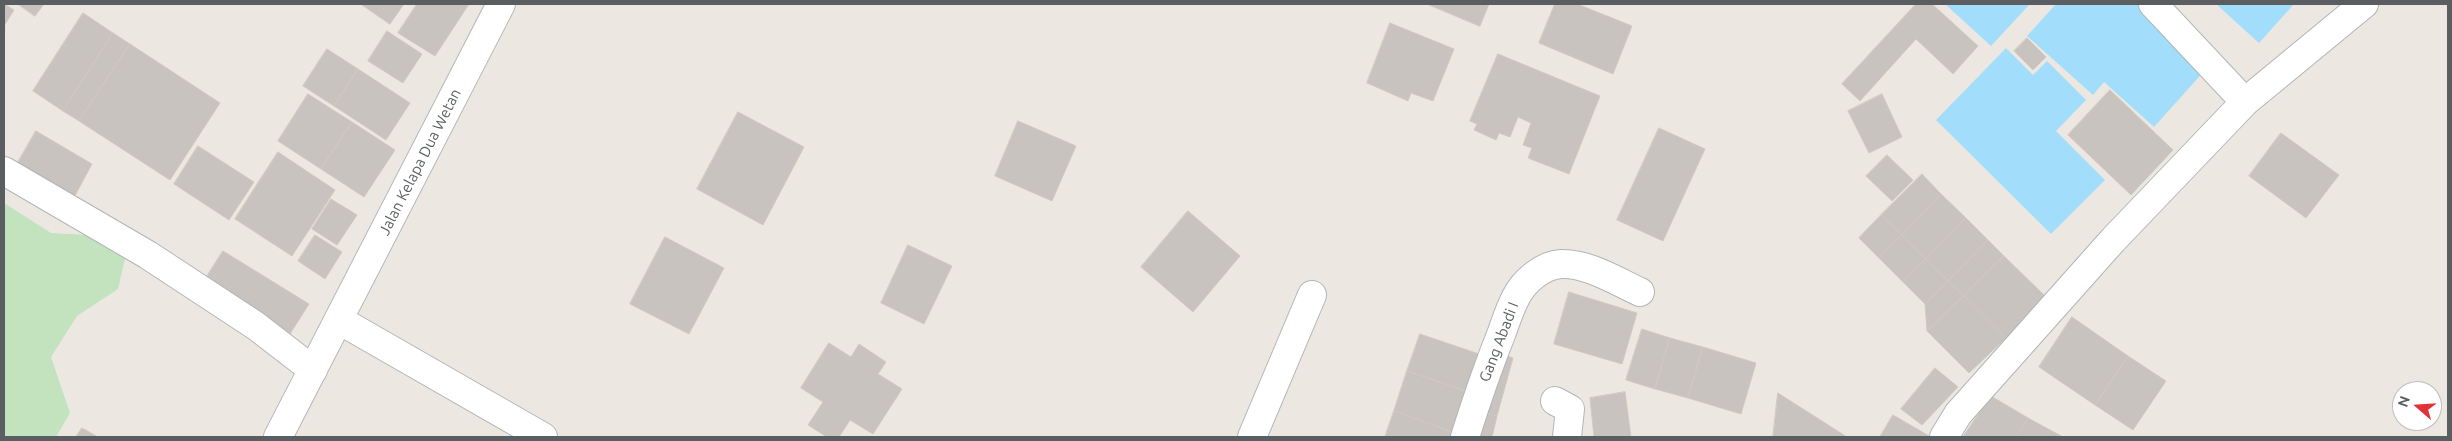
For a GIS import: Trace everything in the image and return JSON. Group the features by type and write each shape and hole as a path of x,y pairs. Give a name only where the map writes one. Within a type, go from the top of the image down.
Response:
{"street":[{"name":"Jalan Kelapa Dua Wetan","path":"278,437 501,4"},
{"path":"2153,4 2245,102"},
{"path":"1944,437 1958,414 2113,240 2245,102 2364,4"},
{"path":"4,172 148,255 256,326 313,370"},
{"name":"Gang Abadi I","path":"1465,437 1493,355 1516,297 1525,284 1536,274 1548,267 1571,264 1586,268 1640,292"},
{"path":"1252,437 1312,295"},
{"path":"339,320 543,437"},
{"path":"1555,401 1570,409 1567,437"}],"green space":[{"path":"4,203 51,233 87,235 127,250 118,289 77,316 51,357 70,413 56,437 4,437"}],"water":[{"path":"1945,4 2030,4 1991,46"},
{"path":"2056,4 2137,4 2207,68 2154,127 2104,82 2093,95 2027,36"},
{"path":"2216,4 2294,4 2259,43"},
{"path":"2006,48 2033,75 2047,61 2086,100 2056,131 2105,180 2051,234 1936,120"}],"building":[{"path":"4,4 14,10 4,26"},
{"path":"18,4 44,4 35,16"},
{"path":"361,4 404,4 390,24"},
{"path":"417,4 469,4 435,56 398,33"},
{"path":"1427,4 1489,4 1480,26"},
{"path":"1555,4 1577,4 1632,26 1613,74 1539,43"},
{"path":"1916,4 1932,4 1978,46 1953,74 1916,39 1860,101 1842,84"},
{"path":"83,13 113,33 63,111 33,91"},
{"path":"1390,23 1454,49 1433,101 1411,93 1408,101 1367,83"},
{"path":"387,31 422,54 403,83 368,61"},
{"path":"113,33 130,44 79,121 63,111"},
{"path":"2027,38 2046,57 2033,70 2014,51"},
{"path":"130,44 220,103 170,180 79,121"},
{"path":"327,49 358,69 334,106 303,86"},
{"path":"1498,54 1600,96 1569,174 1528,158 1532,148 1523,145 1531,123 1518,117 1510,137 1499,133 1496,140 1474,130 1477,124 1470,121"},
{"path":"358,69 410,103 386,140 334,106"},
{"path":"2110,90 2173,150 2131,195 2068,135"},
{"path":"308,94 352,122 321,169 278,141"},
{"path":"1882,94 1902,137 1869,153 1848,111"},
{"path":"738,112 804,147 763,225 697,189"},
{"path":"1018,121 1076,146 1052,201 995,176"},
{"path":"352,122 395,150 364,197 321,169"},
{"path":"1659,128 1705,149 1663,241 1617,220"},
{"path":"36,131 92,164 71,203 13,171"},
{"path":"2281,133 2339,175 2306,218 2249,176"},
{"path":"198,146 254,182 229,220 174,184"},
{"path":"278,152 335,190 292,256 235,219"},
{"path":"1887,155 1913,180 1892,201 1866,176"},
{"path":"1922,174 1941,194 1902,235 1881,215"},
{"path":"1941,194 1966,218 1926,259 1902,235"},
{"path":"331,199 357,215 337,245 312,229"},
{"path":"1188,211 1240,256 1193,312 1141,267"},
{"path":"1881,215 1902,235 1879,258 1859,238"},
{"path":"1966,218 1988,240 1948,281 1926,259"},
{"path":"315,235 342,252 325,279 298,261"},
{"path":"1902,235 1926,259 1903,282 1879,258"},
{"path":"665,237 724,268 689,334 630,304"},
{"path":"1988,240 2004,256 1964,296 1948,281"},
{"path":"908,245 952,266 924,324 881,303"},
{"path":"223,251 309,304 290,334 204,281"},
{"path":"2004,256 2046,297 2006,338 1964,296"},
{"path":"1926,259 1948,281 1925,304 1903,282"},
{"path":"1948,281 1964,296 1927,331 1925,304"},
{"path":"1569,292 1637,313 1622,364 1554,344"},
{"path":"1964,296 2006,338 1969,373 1927,331"},
{"path":"2072,317 2128,356 2095,405 2039,367"},
{"path":"1642,329 1670,338 1655,389 1626,380"},
{"path":"1420,334 1488,357 1475,394 1407,371"},
{"path":"1670,338 1703,347 1688,398 1655,389"},
{"path":"829,343 851,357 859,344 886,362 878,374 902,389 873,434 850,420 839,437 827,437 808,425 823,402 801,388"},
{"path":"1703,347 1756,363 1741,414 1688,398"},
{"path":"1498,353 1513,358 1497,416 1480,412"},
{"path":"2128,356 2166,381 2133,430 2095,405"},
{"path":"1935,368 1958,387 1922,425 1901,409"},
{"path":"1407,371 1475,394 1461,435 1394,411"},
{"path":"1625,392 1631,437 1594,437 1590,398"},
{"path":"1778,393 1847,437 1773,437"},
{"path":"1991,396 2028,418 2017,437 1963,437"},
{"path":"1394,411 1461,435 1460,437 1385,437"},
{"path":"1480,412 1497,416 1492,437 1471,437"},
{"path":"1893,415 1931,437 1880,437"},
{"path":"2028,418 2063,437 2017,437"},
{"path":"82,428 98,437 76,437"}]}
